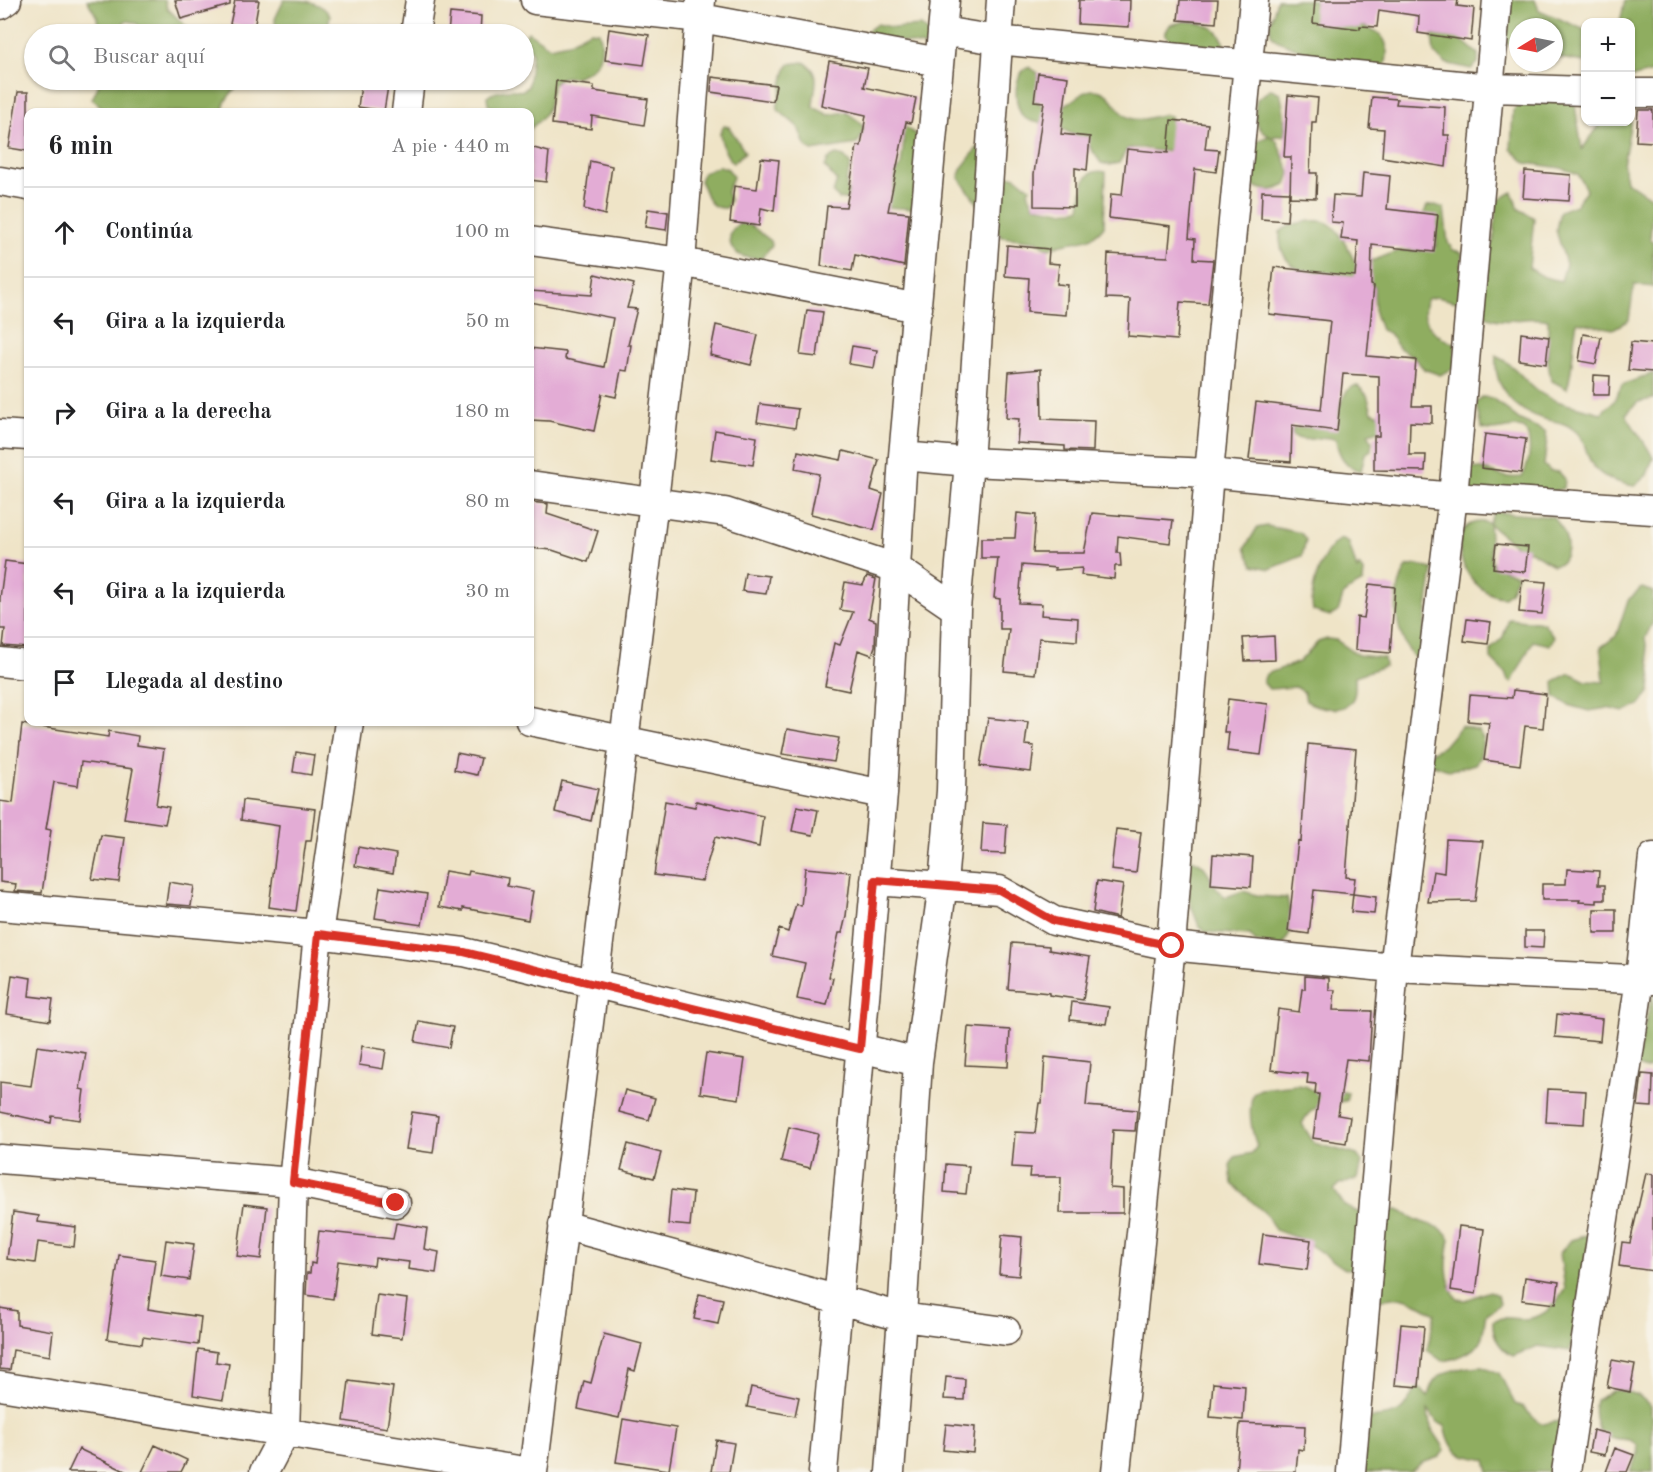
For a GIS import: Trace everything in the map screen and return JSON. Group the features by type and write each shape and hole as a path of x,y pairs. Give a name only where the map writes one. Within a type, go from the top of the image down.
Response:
{"street":[{"path":"0,4 7,0"},
{"path":"417,24 420,0"},
{"path":"535,0 701,9 939,62"},
{"path":"823,1472 883,794 903,456 945,0"},
{"path":"890,1472 918,1062 943,884 951,792 956,609 969,462 1001,0"},
{"path":"1116,1472 1172,946 1209,473 1254,0"},
{"path":"1351,1472 1394,968 1453,497 1497,0"},
{"path":"0,1386 496,1469 531,1472 654,501 681,262 701,9"},
{"path":"942,31 997,40 1490,88 1581,91"},
{"path":"406,108 409,90"},
{"path":"1635,93 1653,93"},
{"path":"0,181 24,185"},
{"path":"534,243 681,262 918,308"},
{"path":"0,434 24,436"},
{"path":"903,456 969,462 1209,473 1453,497 1653,510"},
{"path":"534,486 725,513 896,568 956,609"},
{"path":"0,662 24,665"},
{"path":"534,722 883,794"},
{"path":"264,1472 285,1432 293,1182 318,934 348,726"},
{"path":"1566,1472 1646,979 1653,857"},
{"path":"875,880 999,890 1054,921 1172,946 1394,968 1646,979"},
{"path":"0,906 318,934 464,952 918,1062"},
{"path":"0,1159 293,1182 396,1203"},
{"path":"563,1225 902,1317 1006,1331"}],"green space":[{"path":"87,0 165,0 167,8 184,24 137,24 125,21 123,24 98,24 97,17"},
{"path":"284,0 316,4 330,15 328,24 275,24 275,19"},
{"path":"1277,0 1314,0 1315,4 1377,32 1383,38 1386,46 1386,63 1380,69 1314,61 1300,50 1276,40 1271,34 1270,25"},
{"path":"1507,0 1535,0 1539,10 1557,18 1509,18 1509,45 1499,38"},
{"path":"1625,0 1653,0 1653,72 1635,77 1635,18 1621,18"},
{"path":"1563,20 1581,28 1581,61 1563,58"},
{"path":"1186,21 1205,24 1216,30 1225,48 1183,47 1170,40 1165,33 1170,25"},
{"path":"877,24 894,28 921,26 928,32 933,48 863,34"},
{"path":"590,31 599,32 601,53 599,59 585,73 556,81 551,90 547,111 534,125 534,108 494,108 488,105 487,96 499,91 534,90 534,36 550,47 568,43"},
{"path":"1432,35 1458,37 1478,54 1478,63 1471,69 1445,63 1434,53"},
{"path":"804,62 816,77 813,107 829,115 846,112 860,122 865,130 857,144 812,151 805,145 798,127 777,109 785,72 789,64"},
{"path":"1029,67 1038,73 1037,101 1043,107 1062,106 1086,92 1095,90 1106,94 1130,118 1140,120 1160,115 1170,116 1174,129 1170,150 1127,149 1119,163 1110,165 1101,163 1086,141 1062,129 1059,121 1033,122 1021,114 1018,108 1017,84 1023,71"},
{"path":"1271,89 1280,93 1285,135 1271,137 1277,141 1290,173 1286,185 1268,190 1251,185 1254,142 1269,136 1257,125 1255,110 1257,99"},
{"path":"96,90 234,90 224,108 103,108 92,99"},
{"path":"1524,97 1574,99 1582,149 1599,126 1630,126 1623,164 1626,181 1653,199 1650,240 1653,242 1653,287 1634,285 1629,320 1613,329 1577,322 1567,389 1552,381 1548,358 1548,320 1530,318 1500,320 1481,314 1487,256 1494,239 1497,201 1512,192 1519,209 1534,218 1529,268 1544,277 1561,281 1566,264 1556,230 1560,211 1576,205 1586,190 1578,174 1561,168 1526,163 1511,149 1513,111"},
{"path":"900,123 922,139 913,209 887,207 885,186 901,166 904,141"},
{"path":"724,126 729,127 745,152 733,163 721,141 720,133"},
{"path":"978,147 1008,175 1016,177 1030,188 1028,192 1034,206 1061,211 1080,209 1084,182 1087,177 1098,171 1106,172 1104,226 1098,233 1085,240 1064,243 1049,249 1037,241 1002,237 959,178 961,169"},
{"path":"836,155 844,157 851,165 846,181 847,191 851,192 848,199 839,199 833,193 837,181 825,167 828,159"},
{"path":"719,166 728,169 733,177 727,192 730,200 726,208 719,208 708,200 700,181 703,173"},
{"path":"1435,205 1444,208 1448,243 1453,250 1462,252 1461,303 1437,297 1427,299 1425,308 1430,328 1455,344 1455,368 1440,375 1424,369 1413,356 1399,348 1389,333 1381,330 1375,313 1374,286 1361,281 1314,274 1300,269 1289,262 1282,250 1280,232 1290,226 1305,222 1326,222 1339,233 1355,262 1361,263 1400,251 1423,250 1437,245 1435,227 1423,215 1427,206"},
{"path":"741,223 750,225 771,241 772,245 761,259 742,256 733,249 731,235 736,226"},
{"path":"1496,356 1513,367 1549,398 1601,413 1614,401 1622,385 1653,373 1653,399 1638,402 1626,414 1653,458 1647,475 1634,486 1614,481 1601,474 1592,464 1580,436 1571,427 1533,415 1515,404 1498,378"},
{"path":"1358,386 1367,395 1372,412 1381,415 1380,430 1368,433 1372,441 1371,450 1365,454 1361,471 1347,464 1339,451 1336,440 1325,438 1308,440 1297,438 1292,434 1293,429 1312,426 1328,418 1340,405 1347,390"},
{"path":"1482,397 1492,398 1520,420 1545,431 1547,439 1544,465 1550,471 1559,472 1565,479 1564,488 1554,491 1469,499 1466,475 1471,468 1484,469 1507,477 1522,477 1529,452 1529,440 1524,428 1487,430 1481,428 1476,403"},
{"path":"1494,512 1553,517 1564,533 1567,545 1565,557 1561,563 1553,565 1531,551 1522,551 1489,524 1493,565 1517,575 1510,592 1504,597 1488,593 1475,583 1460,555 1460,541 1464,530 1474,523 1489,523"},
{"path":"1267,526 1301,533 1306,540 1302,556 1270,569 1253,565 1245,548 1257,528"},
{"path":"1341,539 1349,543 1357,570 1359,566 1364,573 1363,582 1348,590 1343,596 1338,612 1330,616 1313,611 1313,593 1323,560 1334,544"},
{"path":"1416,565 1433,569 1419,663 1404,642 1397,617 1401,579 1407,567"},
{"path":"1642,588 1653,592 1653,622 1645,638 1651,673 1650,691 1640,705 1624,712 1607,708 1589,711 1571,706 1555,697 1554,681 1570,673 1586,681 1604,682 1601,647 1616,636 1628,600"},
{"path":"1509,619 1544,623 1554,637 1550,645 1533,641 1512,682 1508,681 1505,673 1491,659 1491,649 1503,637"},
{"path":"1327,639 1336,640 1358,655 1384,658 1385,666 1355,676 1354,696 1345,706 1332,709 1318,706 1306,701 1304,692 1296,687 1269,689 1263,682 1266,674 1299,662 1318,642"},
{"path":"1461,726 1478,731 1483,738 1480,757 1475,764 1450,770 1428,762 1428,754 1444,746"},
{"path":"1190,859 1203,865 1220,893 1226,897 1243,891 1260,896 1287,898 1291,917 1290,930 1281,947 1256,942 1250,935 1206,932 1199,926 1189,900"},
{"path":"1653,990 1653,1067 1645,1070 1636,1066"},
{"path":"1305,1086 1322,1095 1339,1091 1348,1093 1346,1101 1326,1104 1314,1109 1302,1124 1314,1143 1357,1155 1362,1162 1358,1179 1340,1184 1334,1190 1345,1206 1362,1214 1355,1268 1345,1269 1303,1240 1275,1230 1266,1214 1232,1184 1230,1165 1235,1157 1252,1153 1257,1146 1251,1120 1253,1093 1261,1089"},
{"path":"1397,1210 1416,1220 1440,1228 1447,1234 1450,1239 1448,1277 1457,1299 1466,1300 1490,1291 1498,1295 1500,1304 1486,1314 1480,1342 1462,1355 1442,1361 1427,1350 1435,1314 1433,1312 1404,1298 1379,1299 1381,1218 1389,1211"},
{"path":"1587,1235 1595,1239 1570,1351 1538,1346 1513,1356 1508,1353 1495,1337 1493,1321 1503,1318 1528,1319 1541,1315 1552,1307 1565,1289 1560,1253 1571,1240"},
{"path":"1482,1366 1499,1373 1515,1404 1523,1407 1536,1420 1543,1424 1560,1421 1557,1472 1489,1472 1486,1460 1463,1455 1454,1448 1445,1426 1437,1422 1428,1409 1432,1428 1445,1450 1439,1457 1422,1463 1410,1472 1362,1472 1369,1419 1398,1412 1419,1387 1428,1397 1435,1381 1441,1375 1456,1369"},
{"path":"1621,1390 1638,1395 1651,1406 1653,1472 1630,1472 1638,1454 1637,1445 1629,1440 1603,1437 1597,1424 1594,1410 1596,1400 1612,1391"}],"building":[{"path":"175,0 230,0 230,5 181,19"},
{"path":"235,0 259,0 255,24 230,24"},
{"path":"1079,0 1130,0 1129,27 1078,24"},
{"path":"1180,0 1218,0 1216,23 1178,20"},
{"path":"1315,0 1458,0 1457,6 1474,8 1471,41 1418,33 1419,16 1379,10 1377,27 1360,26 1360,29 1313,23"},
{"path":"450,13 481,16 481,24 449,24"},
{"path":"609,29 649,35 644,65 605,60"},
{"path":"829,61 868,68 864,87 916,98 911,123 906,122 888,211 909,213 904,266 855,255 852,271 821,266 827,206 846,207 857,146 861,146 866,115 821,105"},
{"path":"1038,73 1068,77 1061,134 1090,137 1087,170 1075,168 1075,207 1034,206 1034,174 1044,102 1034,101"},
{"path":"712,77 776,85 773,101 711,92"},
{"path":"556,81 594,86 594,91 648,99 644,125 592,116 591,129 552,124"},
{"path":"360,90 387,90 384,108 358,107"},
{"path":"18,92 28,92 28,108 24,108 24,150 9,148"},
{"path":"1288,95 1318,98 1316,122 1312,122 1310,173 1317,173 1316,198 1290,197 1291,157 1284,157"},
{"path":"1372,97 1397,99 1396,104 1445,107 1444,135 1449,135 1446,167 1382,157 1384,129 1369,128"},
{"path":"1638,110 1653,110 1653,142 1636,141"},
{"path":"1171,120 1208,124 1205,149 1219,150 1216,172 1195,169 1189,238 1195,239 1194,259 1213,260 1208,304 1180,302 1177,340 1128,336 1130,299 1106,298 1108,254 1168,257 1171,226 1109,218 1111,194 1122,195 1127,149 1168,153"},
{"path":"534,148 549,152 546,182 534,180"},
{"path":"761,158 779,160 774,211 761,208 759,226 730,222 734,186 757,189"},
{"path":"590,161 612,166 605,215 584,209"},
{"path":"1525,171 1571,175 1569,201 1523,198"},
{"path":"1363,173 1390,176 1387,209 1438,215 1434,252 1372,245 1371,285 1374,286 1367,356 1416,360 1412,406 1432,406 1432,423 1410,422 1409,455 1426,455 1425,471 1374,470 1374,436 1379,436 1379,376 1343,374 1337,431 1292,425 1291,462 1249,459 1256,402 1321,410 1330,321 1269,314 1274,267 1355,276 1358,241 1341,239 1343,223 1331,222 1333,195 1361,197"},
{"path":"1262,191 1289,192 1287,221 1261,219"},
{"path":"648,209 668,212 666,230 645,227"},
{"path":"1007,245 1049,249 1048,263 1059,264 1057,284 1068,285 1066,315 1027,312 1029,278 1005,276"},
{"path":"595,274 634,284 627,308 637,309 628,345 631,345 627,371 621,370 616,397 602,394 594,431 549,421 534,420 534,348 566,352 565,359 604,367 613,318 534,303 534,291 592,295"},
{"path":"807,310 823,312 817,357 800,355"},
{"path":"716,325 758,335 751,365 710,355"},
{"path":"1521,333 1549,337 1546,364 1519,360"},
{"path":"1583,334 1601,337 1596,364 1579,361"},
{"path":"1631,342 1653,344 1653,372 1628,370"},
{"path":"852,346 877,350 874,368 849,364"},
{"path":"1041,369 1042,419 1094,421 1093,451 1065,450 1065,446 1017,443 1019,419 1006,418 1009,372"},
{"path":"1594,375 1610,376 1609,395 1593,395"},
{"path":"760,404 798,409 795,428 757,422"},
{"path":"715,430 757,437 753,465 711,459"},
{"path":"1485,434 1526,439 1521,473 1481,468"},
{"path":"798,451 841,460 843,451 879,460 871,490 883,494 874,530 811,514 819,474 795,469"},
{"path":"534,502 548,504 547,514 598,531 588,562 552,550 534,548"},
{"path":"1017,513 1036,515 1033,553 1084,553 1092,513 1173,520 1170,543 1118,536 1117,553 1120,553 1121,566 1115,566 1114,579 1081,575 1082,568 1055,570 1056,568 1022,565 1019,603 1042,604 1041,615 1078,618 1077,641 1039,638 1035,674 1004,671 1009,629 1000,629 1000,599 994,598 998,558 981,558 981,538 1015,538"},
{"path":"1496,544 1528,547 1525,572 1493,568"},
{"path":"5,561 24,563 24,648 3,646 5,629 0,629 0,598"},
{"path":"745,573 769,576 766,594 742,591"},
{"path":"867,576 876,579 869,618 876,621 875,646 872,655 858,650 849,691 825,686 834,643 840,645 853,612 840,610 845,582 863,585"},
{"path":"1522,580 1546,582 1542,614 1519,612"},
{"path":"1369,584 1395,587 1390,653 1355,650 1357,617 1364,618"},
{"path":"1467,619 1491,622 1488,644 1464,641"},
{"path":"1274,636 1275,660 1245,661 1243,638"},
{"path":"1513,690 1546,694 1543,728 1525,726 1520,765 1484,760 1489,723 1468,721 1470,695 1512,698"},
{"path":"1228,699 1268,704 1261,755 1227,751 1229,732 1224,732"},
{"path":"988,718 1028,722 1025,745 1034,746 1031,772 980,766"},
{"path":"22,724 108,737 109,731 138,736 137,745 164,749 156,805 169,807 165,824 124,818 133,769 81,762 78,786 54,782 46,829 51,830 42,893 15,891 16,884 0,882 0,801 13,803"},
{"path":"787,729 839,738 834,762 782,754"},
{"path":"1308,744 1356,749 1346,877 1355,878 1353,894 1314,890 1309,934 1288,931 1298,841 1301,842"},
{"path":"296,752 314,755 311,775 293,772"},
{"path":"457,753 481,758 477,775 454,770"},
{"path":"562,781 598,789 591,821 555,812"},
{"path":"243,800 315,809 311,841 306,841 296,911 269,907 279,826 241,820"},
{"path":"665,801 695,807 696,801 763,816 759,847 715,837 702,881 654,875"},
{"path":"797,806 818,810 813,835 792,831"},
{"path":"983,823 1007,825 1005,854 981,853"},
{"path":"1116,829 1141,832 1136,873 1111,870"},
{"path":"101,835 125,838 119,882 92,879"},
{"path":"1446,839 1483,841 1475,901 1428,902 1433,871 1444,873"},
{"path":"358,847 396,854 393,873 355,866"},
{"path":"1213,854 1253,857 1251,887 1211,884"},
{"path":"805,868 851,872 846,916 842,933 839,933 829,977 833,978 827,1005 797,999 805,963 772,956 779,929 788,932 796,904 801,906"},
{"path":"1567,869 1599,871 1598,885 1605,885 1605,900 1597,900 1597,903 1579,902 1580,900 1542,900 1542,884 1566,884"},
{"path":"445,871 468,875 469,871 508,878 507,886 533,891 528,920 463,908 463,911 439,907"},
{"path":"1097,881 1123,885 1118,918 1093,912"},
{"path":"169,882 194,886 191,906 166,904"},
{"path":"380,887 427,894 422,925 375,918"},
{"path":"1353,894 1376,897 1374,914 1351,912"},
{"path":"1594,909 1616,909 1616,933 1594,933"},
{"path":"1525,931 1544,931 1543,948 1525,947"},
{"path":"1012,943 1049,946 1049,950 1090,957 1083,1000 1049,995 1049,993 1008,989"},
{"path":"12,975 31,978 29,996 53,999 50,1021 7,1014"},
{"path":"1305,976 1329,978 1329,990 1335,990 1333,1010 1372,1011 1369,1061 1346,1059 1338,1115 1350,1117 1346,1143 1313,1138 1319,1094 1315,1094 1316,1084 1307,1083 1308,1074 1271,1070 1278,1009 1299,1012 1302,989 1305,989"},
{"path":"1072,1002 1109,1007 1106,1024 1070,1020"},
{"path":"1557,1014 1602,1019 1600,1041 1555,1037"},
{"path":"419,1021 453,1027 449,1048 415,1042"},
{"path":"968,1027 1010,1030 1008,1067 965,1065"},
{"path":"37,1046 86,1053 80,1089 84,1090 80,1120 52,1116 51,1123 0,1112 0,1082 31,1086"},
{"path":"362,1046 386,1050 383,1069 359,1065"},
{"path":"706,1053 745,1059 739,1099 700,1093"},
{"path":"1045,1057 1090,1062 1086,1106 1137,1110 1135,1131 1113,1130 1110,1188 1123,1189 1123,1213 1060,1213 1061,1177 1029,1177 1030,1168 1012,1167 1015,1132 1035,1133 1039,1103 1042,1103"},
{"path":"1642,1074 1653,1075 1652,1107 1638,1106"},
{"path":"1548,1089 1586,1091 1584,1124 1546,1122"},
{"path":"625,1090 655,1098 649,1120 619,1112"},
{"path":"412,1112 438,1116 433,1153 406,1149"},
{"path":"789,1127 818,1134 810,1168 781,1161"},
{"path":"628,1144 661,1153 654,1178 621,1170"},
{"path":"946,1164 969,1166 966,1194 944,1192"},
{"path":"1646,1173 1653,1174 1653,1271 1619,1266 1622,1242 1630,1243"},
{"path":"671,1190 693,1193 690,1226 668,1224"},
{"path":"244,1204 267,1207 261,1259 237,1256"},
{"path":"13,1212 39,1216 38,1222 76,1227 74,1247 38,1242 35,1263 7,1259"},
{"path":"396,1223 427,1228 424,1249 439,1252 436,1273 408,1269 409,1262 375,1258 374,1266 338,1261 333,1299 306,1295 307,1273 310,1273 311,1263 315,1264 319,1231 393,1239"},
{"path":"1459,1226 1484,1229 1476,1294 1451,1290"},
{"path":"1263,1234 1311,1240 1307,1270 1259,1264"},
{"path":"1002,1235 1022,1237 1019,1276 999,1274"},
{"path":"166,1240 194,1244 189,1280 161,1276"},
{"path":"119,1255 155,1260 148,1309 201,1317 198,1345 143,1337 142,1344 107,1339"},
{"path":"1525,1277 1559,1282 1556,1304 1522,1300"},
{"path":"699,1294 723,1299 718,1324 694,1319"},
{"path":"377,1295 407,1299 402,1338 372,1334"},
{"path":"0,1308 17,1311 17,1325 53,1331 50,1356 13,1350 10,1370 0,1369"},
{"path":"1401,1324 1424,1326 1419,1387 1395,1385"},
{"path":"604,1334 642,1344 635,1371 629,1369 619,1418 578,1409 584,1381 591,1383"},
{"path":"198,1349 217,1352 216,1362 229,1364 223,1400 193,1395"},
{"path":"1612,1360 1635,1364 1630,1392 1607,1387"},
{"path":"946,1377 965,1379 964,1400 944,1399"},
{"path":"349,1381 393,1387 387,1428 344,1421"},
{"path":"1213,1383 1245,1386 1243,1420 1210,1417"},
{"path":"751,1387 799,1397 795,1416 747,1407"},
{"path":"623,1419 676,1428 669,1470 616,1462"},
{"path":"1240,1423 1305,1426 1304,1450 1298,1449 1296,1472 1236,1472"},
{"path":"946,1424 975,1427 973,1453 943,1450"},
{"path":"1593,1430 1609,1434 1605,1455 1589,1452"},
{"path":"716,1440 734,1443 729,1472 711,1472"},
{"path":"155,1445 187,1460 181,1472 142,1472"},
{"path":"1615,1448 1634,1455 1627,1472 1606,1472"},
{"path":"79,1449 127,1472 68,1472"}],"route":[{"path":"396,1203 293,1182 318,934 464,952 860,1049 875,880 999,890 1029,904 1054,921 1172,946"}]}
